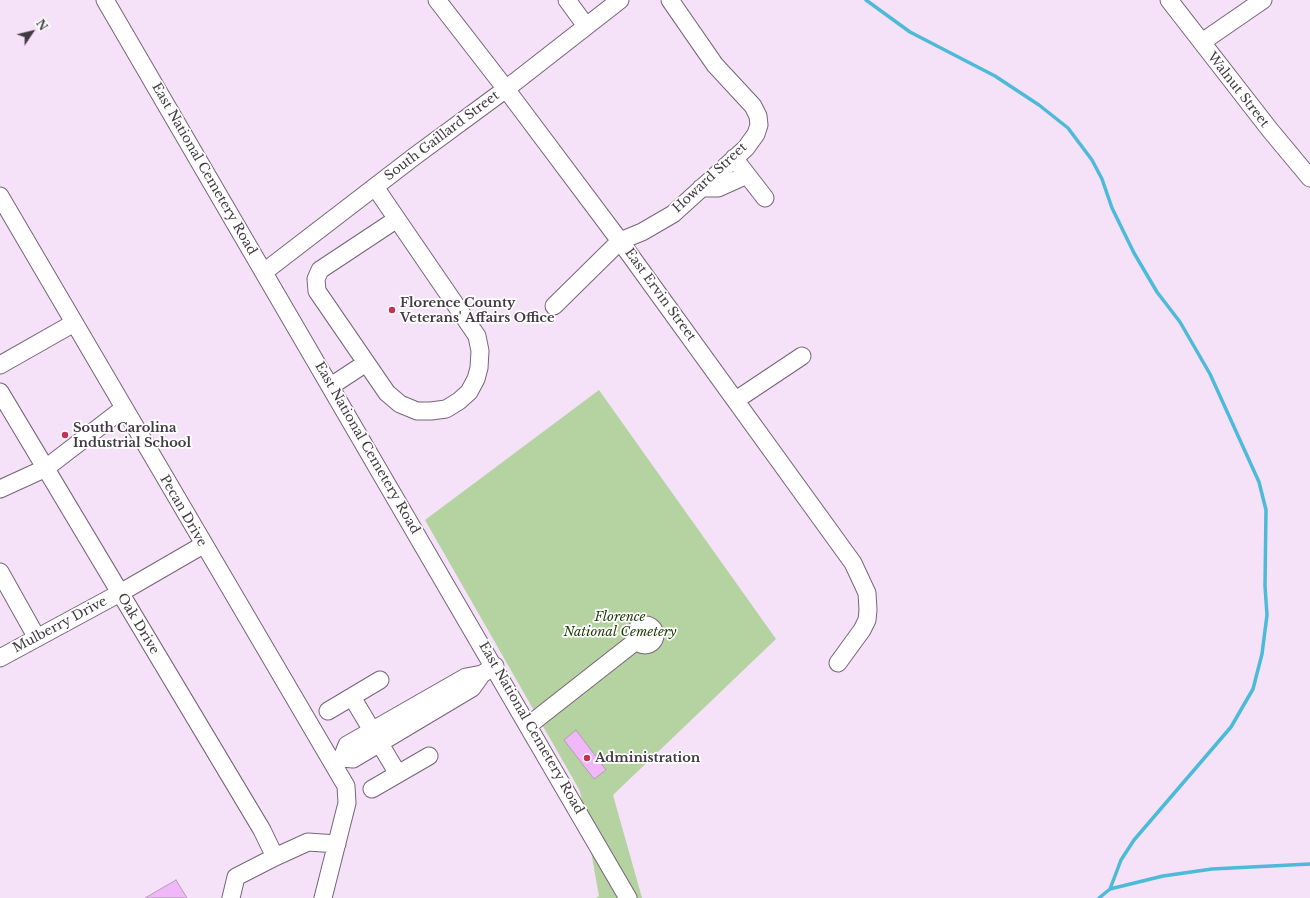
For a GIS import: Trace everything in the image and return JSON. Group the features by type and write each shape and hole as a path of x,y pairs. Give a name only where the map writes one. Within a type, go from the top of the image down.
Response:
{"street":[{"name":"East National Cemetery Road","path":"105,0 331,386 488,670 529,725 628,898"},
{"name":"East Ervin Street","path":"437,0 620,241 853,562 867,593 868,610 864,625 838,663"},
{"path":"567,0 586,26"},
{"name":"South Gaillard Street","path":"264,272 506,89 620,0"},
{"name":"Howard Street","path":"554,306 620,241 642,232 673,214 746,148 756,134 759,125 758,116 753,106 715,65 670,0"},
{"name":"Walnut Street","path":"1169,0 1270,130 1310,178"},
{"path":"1202,42 1263,0"},
{"path":"734,158 765,198"},
{"path":"701,188 718,188 747,174"},
{"path":"375,187 477,336 480,351 479,368 476,379 469,392 459,402 446,409 418,411 400,404 387,392 317,291 316,279 320,270 324,266 396,219"},
{"name":"Pecan Drive","path":"0,196 203,545 337,761 346,786 347,794 339,837"},
{"path":"0,365 74,323"},
{"path":"736,400 802,356"},
{"path":"331,386 366,363"},
{"name":"Oak Drive","path":"0,392 6,415 46,468 262,830 275,857"},
{"path":"0,489 46,468 124,408"},
{"name":"Mulberry Drive","path":"0,658 120,593 203,545"},
{"path":"0,572 37,638"},
{"path":"529,725 636,640"},
{"path":"337,761 347,745 376,737 466,677 488,670"},
{"path":"328,710 380,680"},
{"path":"352,696 398,774"},
{"path":"372,789 429,756"},
{"path":"231,898 236,877 308,842 339,837 323,898"}],"green space":[{"name":"Florence National Cemetery","path":"599,390 776,639 613,795 642,898 596,898 599,896 580,791 425,520"}],"building":[{"name":"Administration","path":"576,730 606,770 594,779 564,740"},
{"path":"176,880 187,898 145,898"}],"waterway":[{"path":"866,0 910,32 995,76 1039,105 1068,128 1092,160 1102,179 1112,208 1134,253 1157,292 1180,322 1210,374 1259,482 1266,510 1265,586 1267,615 1262,654 1253,689 1231,727 1134,840 1121,860 1110,889"},
{"path":"1099,898 1110,889 1163,876 1212,869 1310,864"}],"place":[{"name":"Florence County Veterans' Affairs Office","path":"392,310"},
{"name":"South Carolina Industrial School","path":"65,435"},
{"name":"Administration","path":"587,758"}]}
